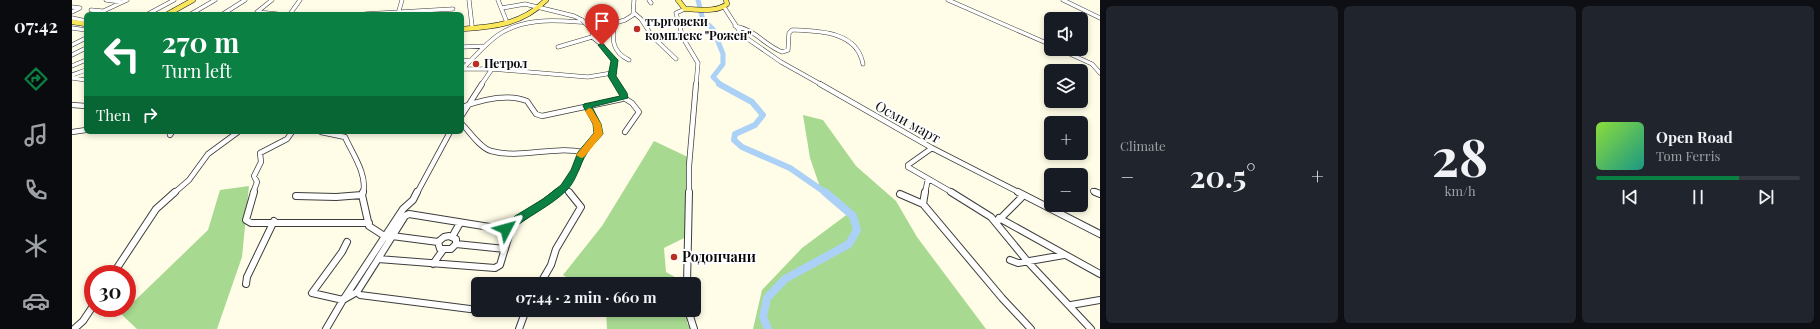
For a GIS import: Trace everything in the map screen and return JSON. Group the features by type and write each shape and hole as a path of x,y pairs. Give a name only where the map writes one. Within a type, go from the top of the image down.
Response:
{"main road":[{"path":"172,12 193,0"},
{"path":"176,12 197,0"},
{"path":"464,28 506,22 522,16 538,7 542,0"},
{"path":"464,28 492,26 510,22 530,14 546,0"},
{"path":"678,0 688,9 724,7 726,0"},
{"path":"72,22 84,24"},
{"path":"72,25 84,24"}],"street":[{"path":"106,0 125,1"},
{"path":"152,12 174,0"},
{"path":"194,12 215,0"},
{"path":"227,12 245,0"},
{"path":"257,12 272,0"},
{"path":"291,12 300,0"},
{"path":"399,12 402,0"},
{"path":"469,0 472,26"},
{"path":"498,0 506,20"},
{"path":"464,67 498,35 521,25 539,21 560,20 580,23 614,23 628,20 634,13 634,0"},
{"path":"948,0 1044,42"},
{"path":"1063,0 1100,18"},
{"path":"91,10 103,11 125,1"},
{"path":"502,8 520,4 566,13 582,20 593,32 592,37"},
{"name":"Осми март","path":"724,7 735,26 745,38 781,62 932,148 1023,196 1100,234"},
{"path":"412,12 453,9"},
{"path":"687,277 689,166 698,63 683,38 676,15 678,11 688,9"},
{"path":"560,20 566,13"},
{"path":"634,13 640,15 648,32 670,50 676,59"},
{"path":"72,18 84,23"},
{"path":"614,23 613,47 617,54 629,60"},
{"path":"72,28 84,25"},
{"path":"735,26 752,29 777,50 782,52 788,50 790,31 836,35 857,46 863,64"},
{"path":"558,47 592,37"},
{"path":"592,37 602,45 614,60 615,66 612,72 614,80 623,93 624,98"},
{"path":"72,39 81,41"},
{"path":"74,44 84,39"},
{"path":"74,44 84,46"},
{"path":"464,47 485,46"},
{"path":"72,55 84,48"},
{"path":"1074,56 1092,64 1100,73"},
{"path":"464,61 471,60"},
{"path":"72,66 84,61"},
{"path":"464,69 492,69 588,77 601,76 612,72"},
{"path":"464,112 492,69"},
{"path":"72,75 84,71"},
{"path":"72,78 84,80"},
{"path":"464,106 500,98 523,100 528,102 536,114 542,116 624,98 632,102 639,112 627,127 625,132"},
{"path":"72,105 84,106"},
{"path":"506,229 519,218 547,202 564,187 577,168 583,152 598,134 597,124 587,106"},
{"path":"464,126 484,147 491,151 527,154 544,150 568,149 583,152"},
{"path":"72,132 84,130"},
{"path":"119,265 156,209 189,180 208,154 235,134"},
{"path":"291,134 287,139 260,153 261,162 254,176 257,182 248,208 246,220 251,223 369,223"},
{"path":"334,134 345,137 361,172 364,188 362,195 369,226 389,236 438,242 444,237 452,237 456,239 456,244"},
{"path":"347,242 342,252 312,293 343,300 357,292 404,209 413,200 449,134"},
{"path":"932,148 907,166 984,211 999,222 1100,274"},
{"path":"923,204 928,179"},
{"path":"544,277 551,265 556,249 580,207 578,202 564,187"},
{"path":"1093,191 1100,194"},
{"path":"900,194 923,204 1002,298 1031,329"},
{"path":"296,196 336,197 362,195"},
{"path":"999,222 1023,196"},
{"path":"326,329 343,300 405,216 409,214 506,229 510,232 500,265 495,268 377,259"},
{"path":"246,284 274,222"},
{"path":"999,222 1027,262 1071,305 1091,329"},
{"path":"452,237 460,223"},
{"path":"438,242 439,248 443,250 451,249 456,244"},
{"path":"456,244 505,250"},
{"path":"433,264 443,250"},
{"path":"1010,260 1018,263 1064,255"},
{"path":"357,292 360,296 470,309"},
{"path":"1071,305 1100,300"},
{"path":"74,329 86,317"},
{"path":"519,329 523,317"},
{"path":"690,317 694,329"}],"green space":[{"path":"803,115 823,120 856,166 896,201 917,237 986,329 753,329 762,290 802,248 849,213 820,187 810,158"},
{"path":"654,141 690,158 688,236 664,248 666,272 675,277 566,277 563,275 602,226"},
{"path":"249,186 242,257 217,329 137,329 124,317 136,317 136,300 208,230 220,190"},
{"path":"606,317 687,317 687,323 691,329 607,329"}],"waterway":[{"path":"698,0 703,20 713,29 723,54 723,64 713,77 721,85"},
{"path":"719,84 752,102 763,115 755,125 735,134 734,140 742,147 790,168 826,193"},
{"path":"768,329 763,317 767,298 785,279 849,244 857,230 853,216 825,192"}],"slow traffic":[{"path":"581,155 598,134 597,124 589,111"}],"place":[{"name":"търговски комплекс \"Рожен\"","path":"637,29"},
{"name":"Петрол","path":"476,64"},
{"name":"Родопчани","path":"674,257"}],"route":[{"path":"506,229 519,218 547,202 564,187 576,170 581,155 598,134 597,124 587,106 624,98 623,93 612,76 615,66 614,60 606,52 602,45"}]}
